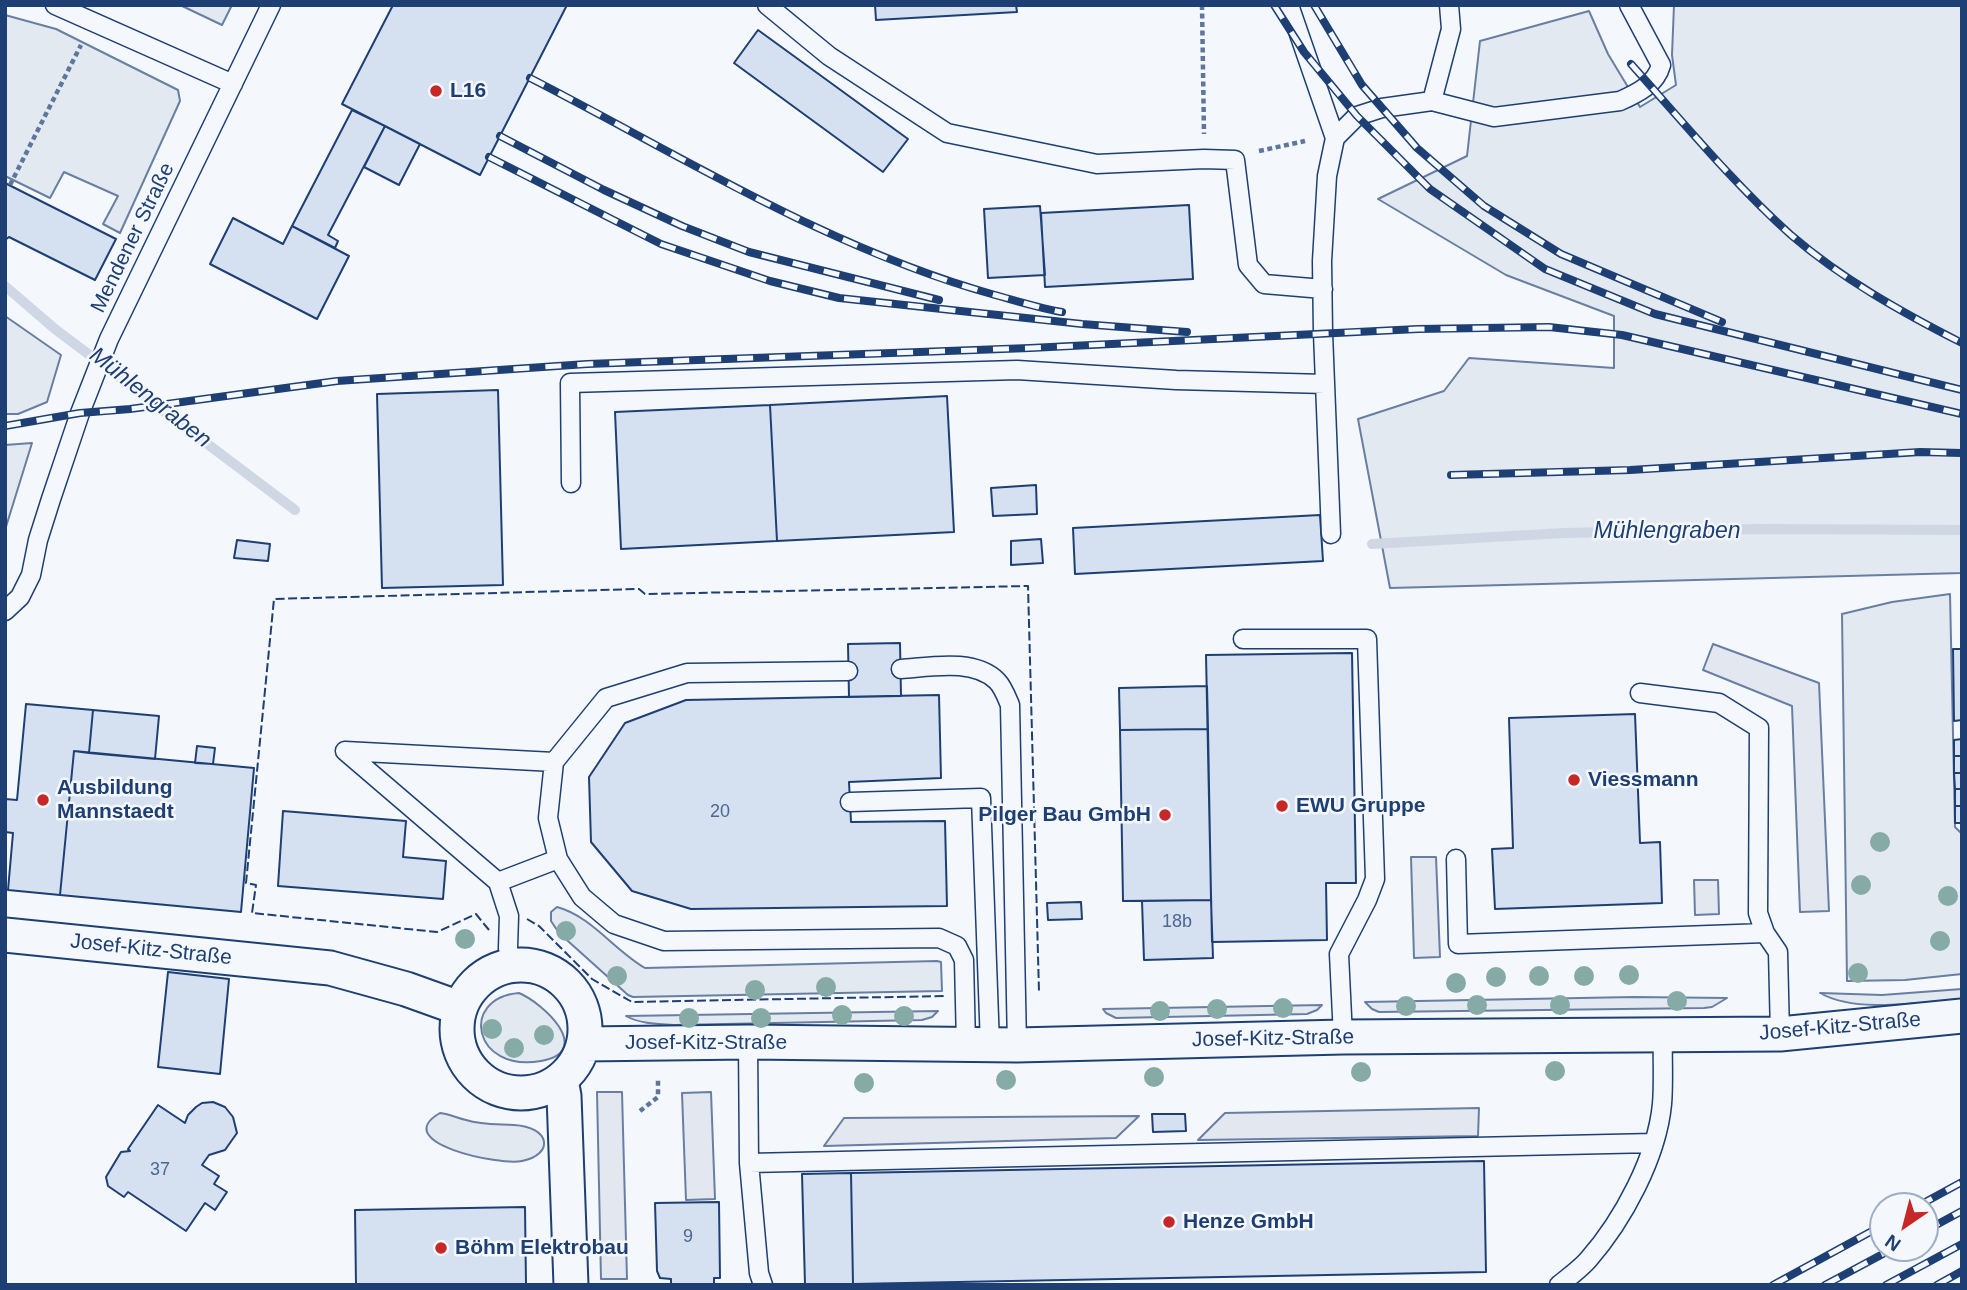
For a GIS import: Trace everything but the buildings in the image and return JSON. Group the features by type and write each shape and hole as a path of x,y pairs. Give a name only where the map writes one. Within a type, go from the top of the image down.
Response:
{"street":[{"name":"Josef-Kitz-Straße","path":"5,935 330,968 406,989 459,1008"},
{"path":"511,965 532,966 552,972 568,985 580,1003 586,1023 584,1044 576,1064 561,1080 543,1090 524,1094 504,1092 486,1084 471,1071 461,1053 456,1023 459,1008 467,992 494,970 511,965"},
{"name":"Josef-Kitz-Straße","path":"584,1044 748,1042 991,1045 1343,1037 1780,1034 1962,1016"},
{"path":"561,1080 564,1096 570,1285"}],"lane":[{"path":"55,5 233,85"},
{"name":"Mendener Straße","path":"5,611 20,597 32,575 38,540 51,499 91,383 109,340 271,5"},
{"path":"767,5 829,56 947,133 1097,164 1235,160 1248,265 1264,284 1323,289"},
{"path":"1289,5 1335,138 1327,177 1323,289 1331,534"},
{"path":"1432,101 1451,29 1449,5"},
{"path":"1335,138 1357,117 1382,108 1432,101 1494,117 1620,101 1635,95 1658,76 1661,65 1629,5"},
{"path":"571,483 570,383 1017,370 1176,380 1325,384"},
{"path":"1243,639 1367,639 1375,879 1339,954 1343,1037"},
{"path":"901,670 951,666 978,670 998,681 1010,705 991,1045"},
{"path":"848,671 687,673 606,698 554,762 548,818 558,859 582,897 614,924 664,941 939,938 957,946 964,960 991,1045"},
{"path":"1640,693 1719,703 1759,727 1758,913 1765,933 1778,952 1780,1034"},
{"path":"511,965 508,947 509,916 498,882 345,751 554,762"},
{"path":"850,803 981,798 991,1045"},
{"path":"498,882 558,859"},
{"path":"1456,859 1458,944 1765,933"},
{"path":"1559,1285 1587,1261 1615,1221 1637,1184 1654,1143 1662,1105 1663,1034"},
{"path":"748,1042 749,1163 763,1285"},
{"path":"749,1163 1654,1143"}],"path":[{"path":"1202,5 1204,159"},
{"path":"10,185 92,22"},
{"path":"1235,160 1260,150 1308,140 1335,138"},
{"path":"640,1111 658,1097 657,1070"}],"shaded area":[{"path":"180,5 232,5 222,25"},
{"path":"1674,5 1962,5 1962,573 1390,588 1358,419 1444,391 1469,358 1614,368 1614,316 1506,275 1378,199 1467,156 1480,41 1589,11 1608,54 1640,107 1676,85 1672,55"},
{"path":"5,15 56,29 178,90 180,101 120,233 103,224 118,196 64,172 50,198 5,176"},
{"path":"5,316 61,355 47,402 18,414 5,414"},
{"path":"32,443 5,530 5,445"},
{"path":"1950,594 1955,827 1962,834 1962,974 1905,980 1847,981 1842,614 1892,602"},
{"path":"1713,644 1819,683 1829,911 1800,912 1792,706 1703,670"},
{"path":"1411,857 1436,857 1440,957 1414,958"},
{"path":"1694,880 1718,880 1719,914 1695,915"},
{"path":"557,907 581,918 645,968 937,961 941,962 942,991 633,997 559,933 551,921 551,912"},
{"path":"1962,989 1962,999 1890,1005 1852,1003 1820,993 1882,995"},
{"path":"519,993 540,1006 559,1027 564,1038 564,1048 557,1056 541,1061 518,1062 500,1056 488,1046 482,1033 482,1020 488,1007 500,998"},
{"path":"1727,998 1712,1007 1704,1008 1379,1012 1365,1002"},
{"path":"1322,1005 1307,1014 1116,1018 1103,1009"},
{"path":"938,1011 932,1017 922,1020 676,1025 644,1022 626,1016"},
{"path":"597,1092 622,1092 627,1279 601,1279"},
{"path":"711,1092 715,1199 686,1200 682,1093"},
{"path":"1479,1108 1478,1136 1198,1140 1225,1113"},
{"path":"440,1113 478,1123 526,1127 541,1135 543,1147 533,1158 510,1162 454,1150 438,1143 428,1134 428,1124"},
{"path":"1139,1116 1116,1138 824,1146 844,1118"}],"waterway":[{"name":"Mühlengraben","path":"5,286 55,329 295,510"},
{"name":"Mühlengraben","path":"1372,544 1564,533 1760,529 1962,530"}],"railway":[{"path":"1274,5 1304,52 1357,116 1430,189 1545,269 1655,314 1962,390"},
{"path":"1314,5 1362,85 1417,148 1484,206 1561,254 1722,322"},
{"path":"1631,64 1729,173 1791,235 1874,294 1962,343"},
{"path":"530,78 757,198 874,253 934,276 1062,312"},
{"path":"500,136 604,190 682,226 749,252 939,300"},
{"path":"489,157 661,244 770,281 839,298 1082,324 1187,332"},
{"path":"5,426 80,413 130,409 337,381 587,364 1030,348 1418,329 1549,327 1622,335 1962,414"},
{"path":"1451,475 1630,470 1920,452 1962,453"},
{"path":"1939,1195 1962,1182"},
{"path":"1939,1223 1962,1211"},
{"path":"1773,1285 1869,1233"},
{"path":"1886,1285 1962,1244"},
{"path":"1825,1285 1869,1261"},
{"path":"1937,1285 1962,1271"}],"fence":[{"path":"489,930 476,914 437,932 252,913 256,885 246,883 274,599 639,589 645,594 1028,586 1039,992"},
{"path":"527,919 539,926 592,979 632,1002 943,996 943,992"}],"place":[{"name":"L16","path":"436,91"},
{"name":"Viessmann","path":"1574,780"},
{"name":"Ausbildung Mannstaedt","path":"43,800"},
{"name":"EWU Gruppe","path":"1282,806"},
{"name":"Pilger Bau GmbH","path":"1165,815"},
{"name":"Henze GmbH","path":"1169,1222"},
{"name":"Böhm Elektrobau","path":"441,1248"}]}
